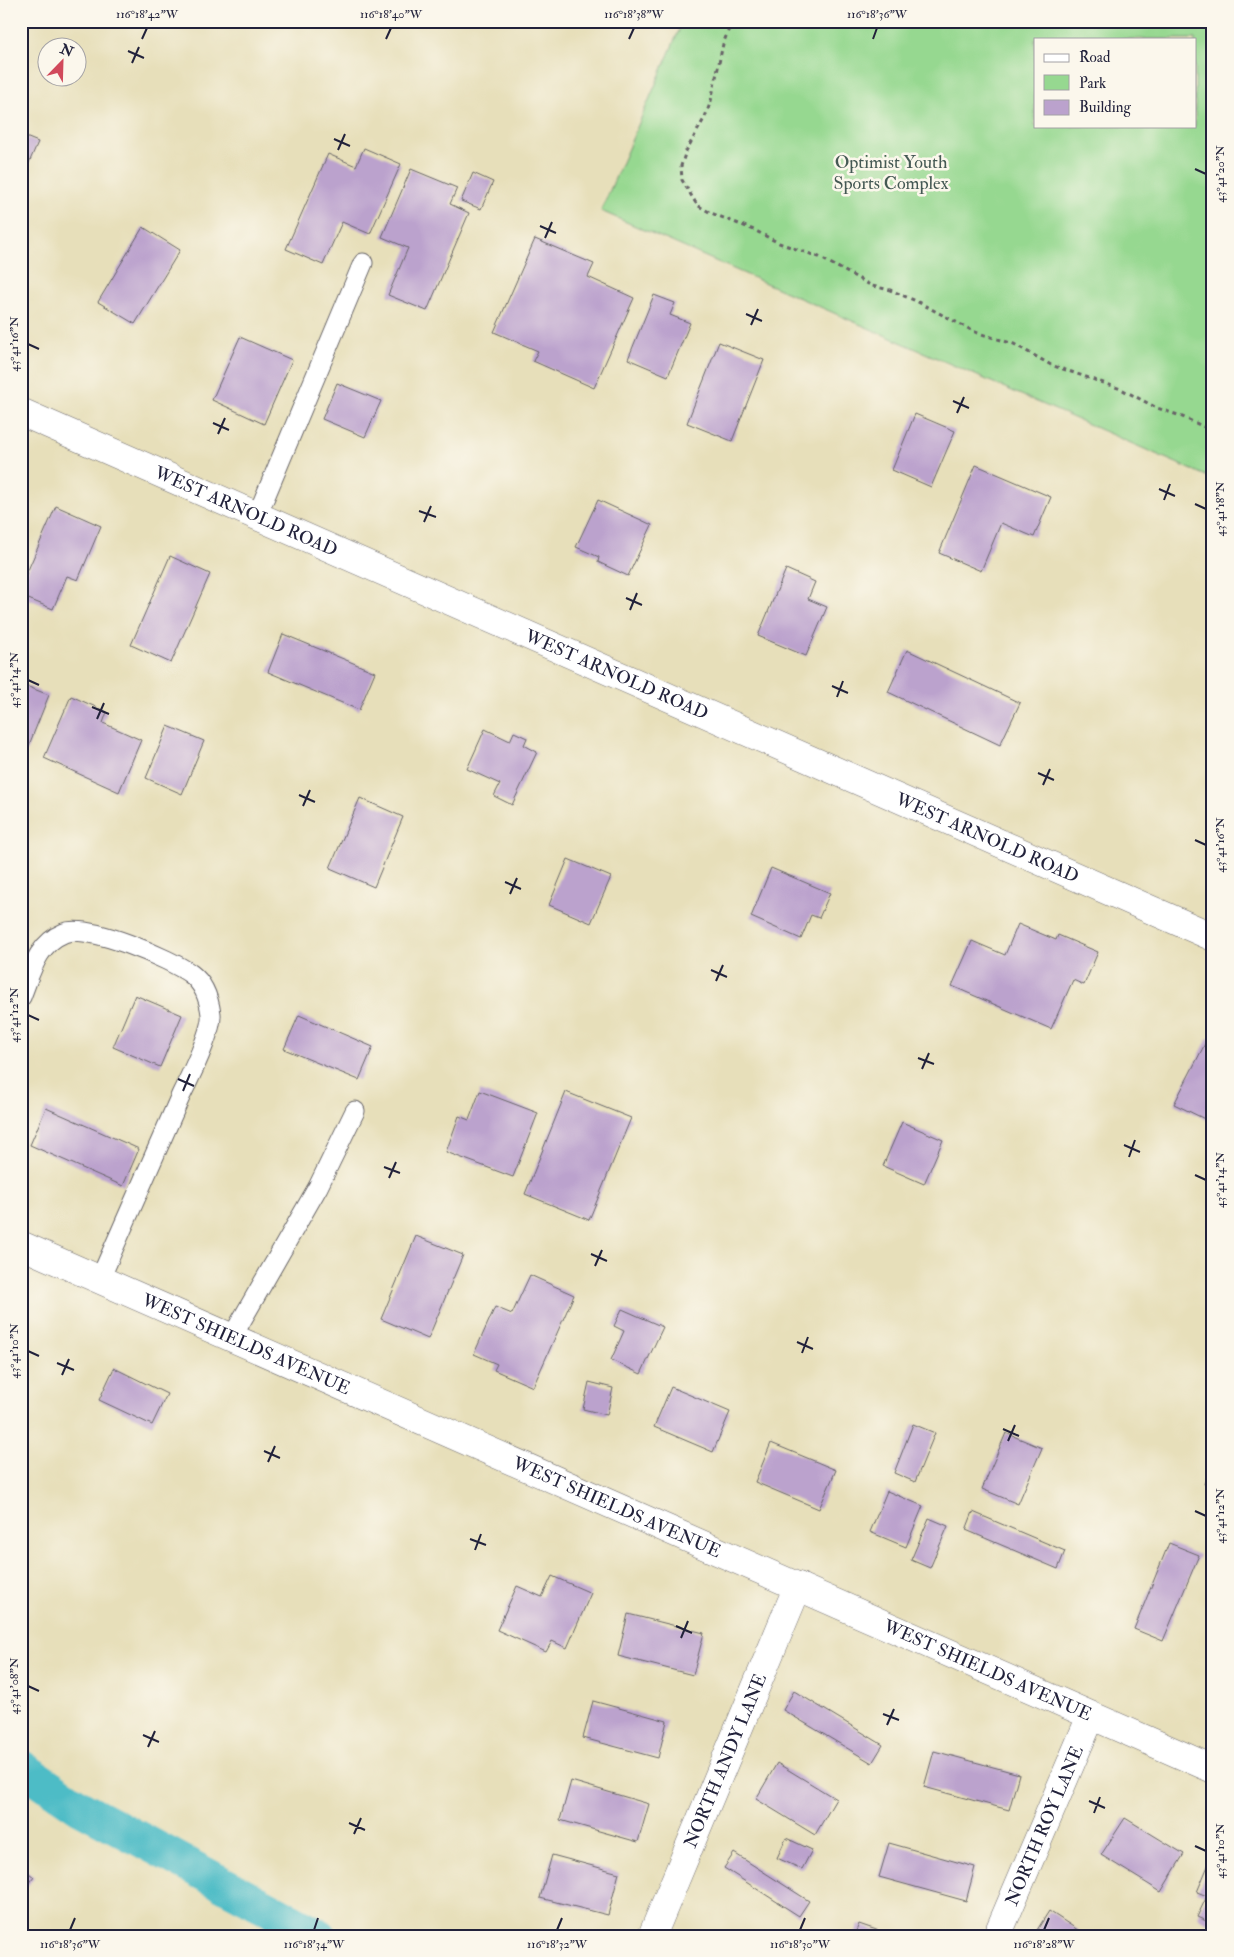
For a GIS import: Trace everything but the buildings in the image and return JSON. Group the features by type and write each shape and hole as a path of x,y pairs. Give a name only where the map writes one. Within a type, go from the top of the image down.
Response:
{"street":[{"name":"WEST ARNOLD ROAD","path":"21,412 1213,937"},
{"name":"WEST SHIELDS AVENUE","path":"21,1245 1213,1770"},
{"name":"NORTH ANDY LANE","path":"652,1936 798,1586"},
{"name":"NORTH ROY LANE","path":"997,1936 1091,1716"}],"lane":[{"path":"257,516 363,264"},
{"path":"21,997 43,946 65,932 91,933 114,938 160,957 192,974 206,992 212,1016 199,1054 100,1279"},
{"path":"232,1337 318,1187 355,1111"}],"path":[{"path":"732,21 723,44 711,101 686,151 681,166 682,180 697,205 779,243 826,260 872,286 890,290 916,301 975,332 1014,344 1051,365 1121,389 1140,400 1178,414 1213,431"}],"green space":[{"name":"Optimist Youth Sports Complex","path":"683,21 1213,21 1213,479 601,211"}],"waterway":[{"path":"21,1767 80,1807 320,1936"}]}
